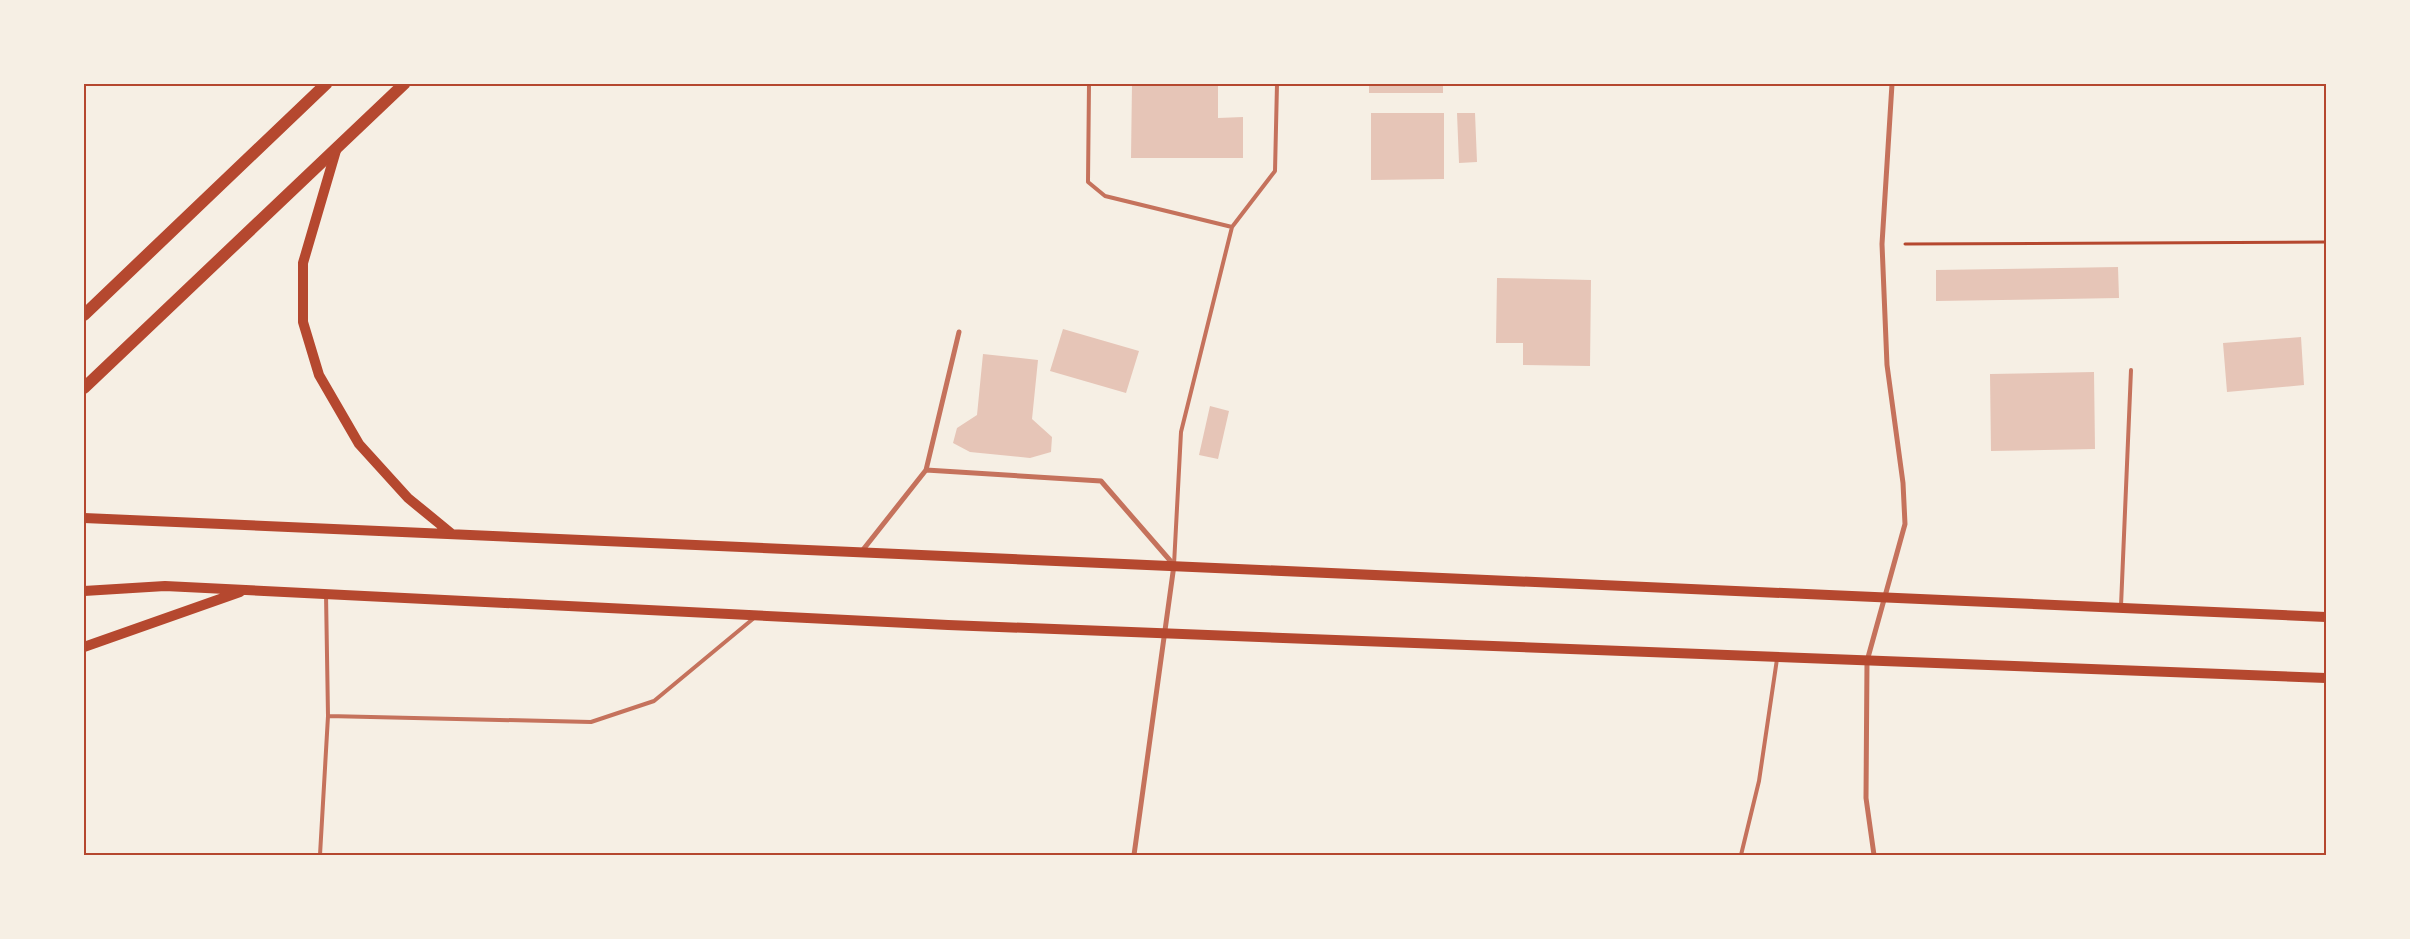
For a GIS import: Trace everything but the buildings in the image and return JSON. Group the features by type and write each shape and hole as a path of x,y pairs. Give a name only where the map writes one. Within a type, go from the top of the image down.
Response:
{"main road":[{"path":"84,315 326,84"},
{"path":"84,388 404,84"},
{"path":"337,147 303,263 303,322 320,375 359,444 408,498 452,534"},
{"path":"84,518 2326,617"},
{"path":"84,591 165,586 1166,633 2326,678"},
{"path":"84,647 246,590"}],"street":[{"path":"1874,855 1866,798 1867,660 1886,599 1905,524 1903,483 1887,365 1882,244 1892,84"},
{"path":"862,551 926,470 959,332"},
{"path":"926,470 1101,481 1174,565 1134,855"}],"lane":[{"path":"1089,84 1088,182 1106,196 1232,227"},
{"path":"1174,565 1181,432 1232,227 1275,171 1276,84"},
{"path":"2121,609 2131,370"},
{"path":"320,855 328,716 326,594"},
{"path":"328,716 591,722 654,701 757,615"},
{"path":"1741,855 1759,781 1777,656"}],"path":[{"path":"1882,244 2326,242"}]}
